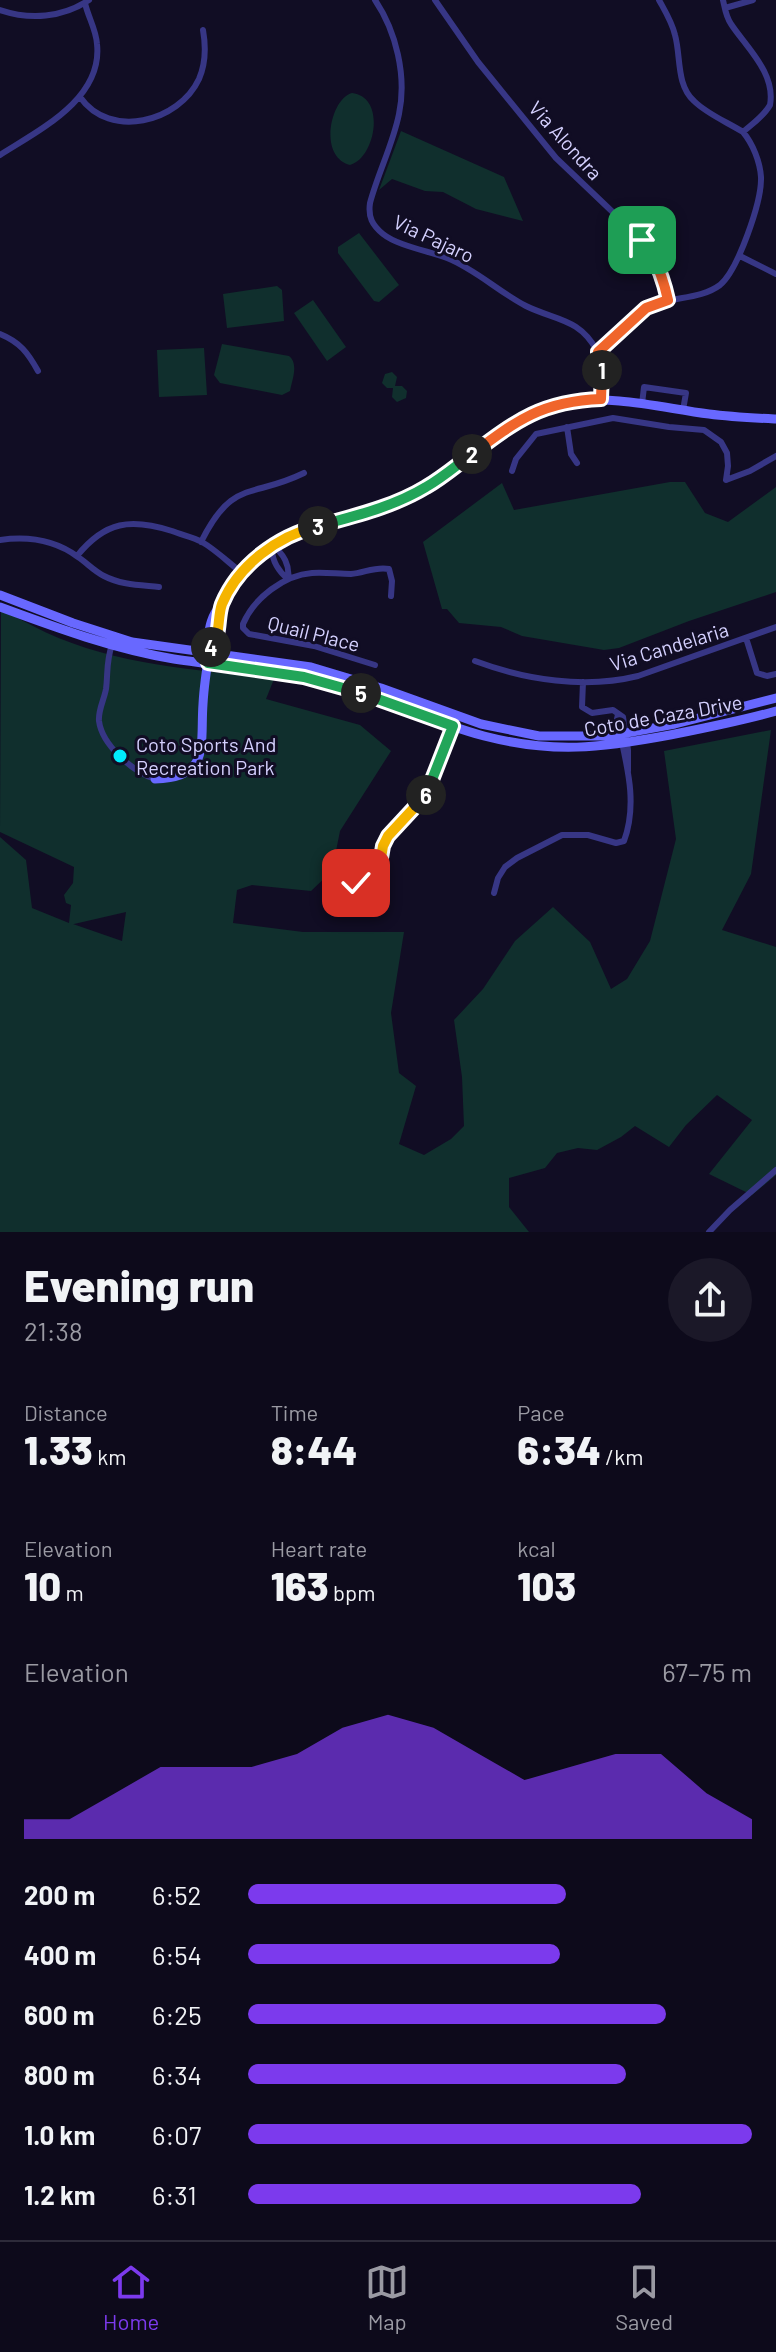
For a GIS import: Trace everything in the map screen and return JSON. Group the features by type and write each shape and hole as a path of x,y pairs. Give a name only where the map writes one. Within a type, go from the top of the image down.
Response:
{"main road":[{"path":"155,779 172,779 186,774 199,758 209,655 215,642 221,607 242,573 272,546 303,530 360,515 426,487 518,420 562,403 601,399 712,415 776,419"},
{"name":"Coto de Caza Drive","path":"0,595 108,635 334,684 455,721 509,742 549,748 590,748 776,698"},
{"name":"Coto de Caza Drive","path":"0,607 112,645 176,659 209,655"},
{"name":"Coto de Caza Drive","path":"624,739 776,711"}],"street":[{"name":"Via Pajaro","path":"375,0 390,26 402,91 400,112 370,203 372,223 385,236 451,259 526,306 560,318 586,335 598,352"},
{"name":"Via Alondra","path":"435,0 478,62 556,158 642,240 661,274 668,300"},
{"path":"601,399 602,372 598,352 646,308 668,300 706,293 718,286 734,268 756,206 761,177 757,157 743,132 694,101 687,92 682,80 676,37 659,0"},
{"path":"723,0 729,22 773,77 775,96 765,111 743,132"},
{"path":"725,8 753,0"},
{"path":"0,10 25,16 42,16 70,10 87,2 98,48 92,76 80,97 0,155"},
{"path":"80,97 91,109 124,121 142,121 167,112 189,95 199,80 204,64 203,30"},
{"path":"740,256 776,274"},
{"path":"0,334 25,349 38,371"},
{"path":"642,404 644,387 686,393 683,410"},
{"path":"656,426 660,406"},
{"path":"512,471 516,459 536,434 613,418 704,430 721,442 727,453 726,480 776,456"},
{"path":"567,427 571,454 577,463"},
{"path":"201,542 213,519 228,501 244,492 288,481 304,473"},
{"path":"77,556 103,531 125,524 158,527 201,542 242,573"},
{"path":"0,540 30,538 46,541 77,556 105,576 159,587"},
{"path":"272,546 280,551 290,570 288,579 312,573 355,574 380,567 389,569 391,596"},
{"name":"Quail Place","path":"288,579 264,595 246,617 245,632 314,646 375,665"},
{"name":"Via Candelaria","path":"475,661 526,676 583,682 618,681 776,627"},
{"path":"746,638 757,673 767,676 776,674"},
{"path":"112,645 106,665 105,693 99,721 105,736 122,758 141,774 155,779"},
{"path":"494,893 505,867 562,835 588,835 616,843 624,841 631,805 625,767 623,717 613,710 592,713 582,707 583,682"},
{"path":"337,905 356,883 380,864 388,836 428,792 455,721"},
{"path":"709,1232 776,1170"}],"green space":[{"path":"352,93 363,97 370,105 374,128 366,152 350,165 340,160 334,151 331,128 338,106 344,97"},
{"path":"401,131 504,177 523,221 476,209 443,192 425,191 392,179 379,190"},
{"path":"359,233 399,285 379,302 374,301 338,253 338,247"},
{"path":"277,286 282,290 284,321 227,328 223,294"},
{"path":"313,300 346,347 327,361 294,313"},
{"path":"222,344 289,356 294,368 290,391 282,395 220,383 214,375"},
{"path":"204,348 207,395 159,397 157,350"},
{"path":"392,372 397,377 395,386 402,386 407,391 406,398 397,402 392,397 393,388 387,388 382,383 385,374"},
{"path":"670,482 685,482 705,513 728,522 776,487 776,592 619,648 604,650 522,636 501,627 459,623 447,609 442,609 423,542 502,483 514,510"},
{"path":"1,608 61,639 120,657 274,679 266,699 360,725 391,751 340,831 332,871 311,891 252,885 237,890 233,923 303,932 404,932 391,1013 399,1073 416,1086 399,1144 424,1155 451,1139 464,1126 462,1077 454,1020 483,989 515,941 553,907 590,942 611,989 627,979 650,941 676,839 664,751 771,730 751,874 722,930 776,947 776,1175 752,1195 709,1174 752,1120 717,1095 686,1125 669,1147 635,1126 597,1150 578,1148 557,1153 545,1168 509,1178 509,1207 529,1232 0,1232 0,837 26,860 32,908 69,923 71,905 66,903 64,895 73,883 74,867 0,832","holes":["126,912 122,941 73,924"]}],"place":[{"name":"Coto Sports And Recreation Park","path":"120,756"}],"route":[{"path":"356,883 380,864 388,836 428,792 453,726 334,684 285,673 208,663 221,607 242,573 255,559 283,539 303,530 360,515 426,487 518,420 562,403 601,399 602,372 598,352 646,308 668,300 661,274 642,240"}]}
